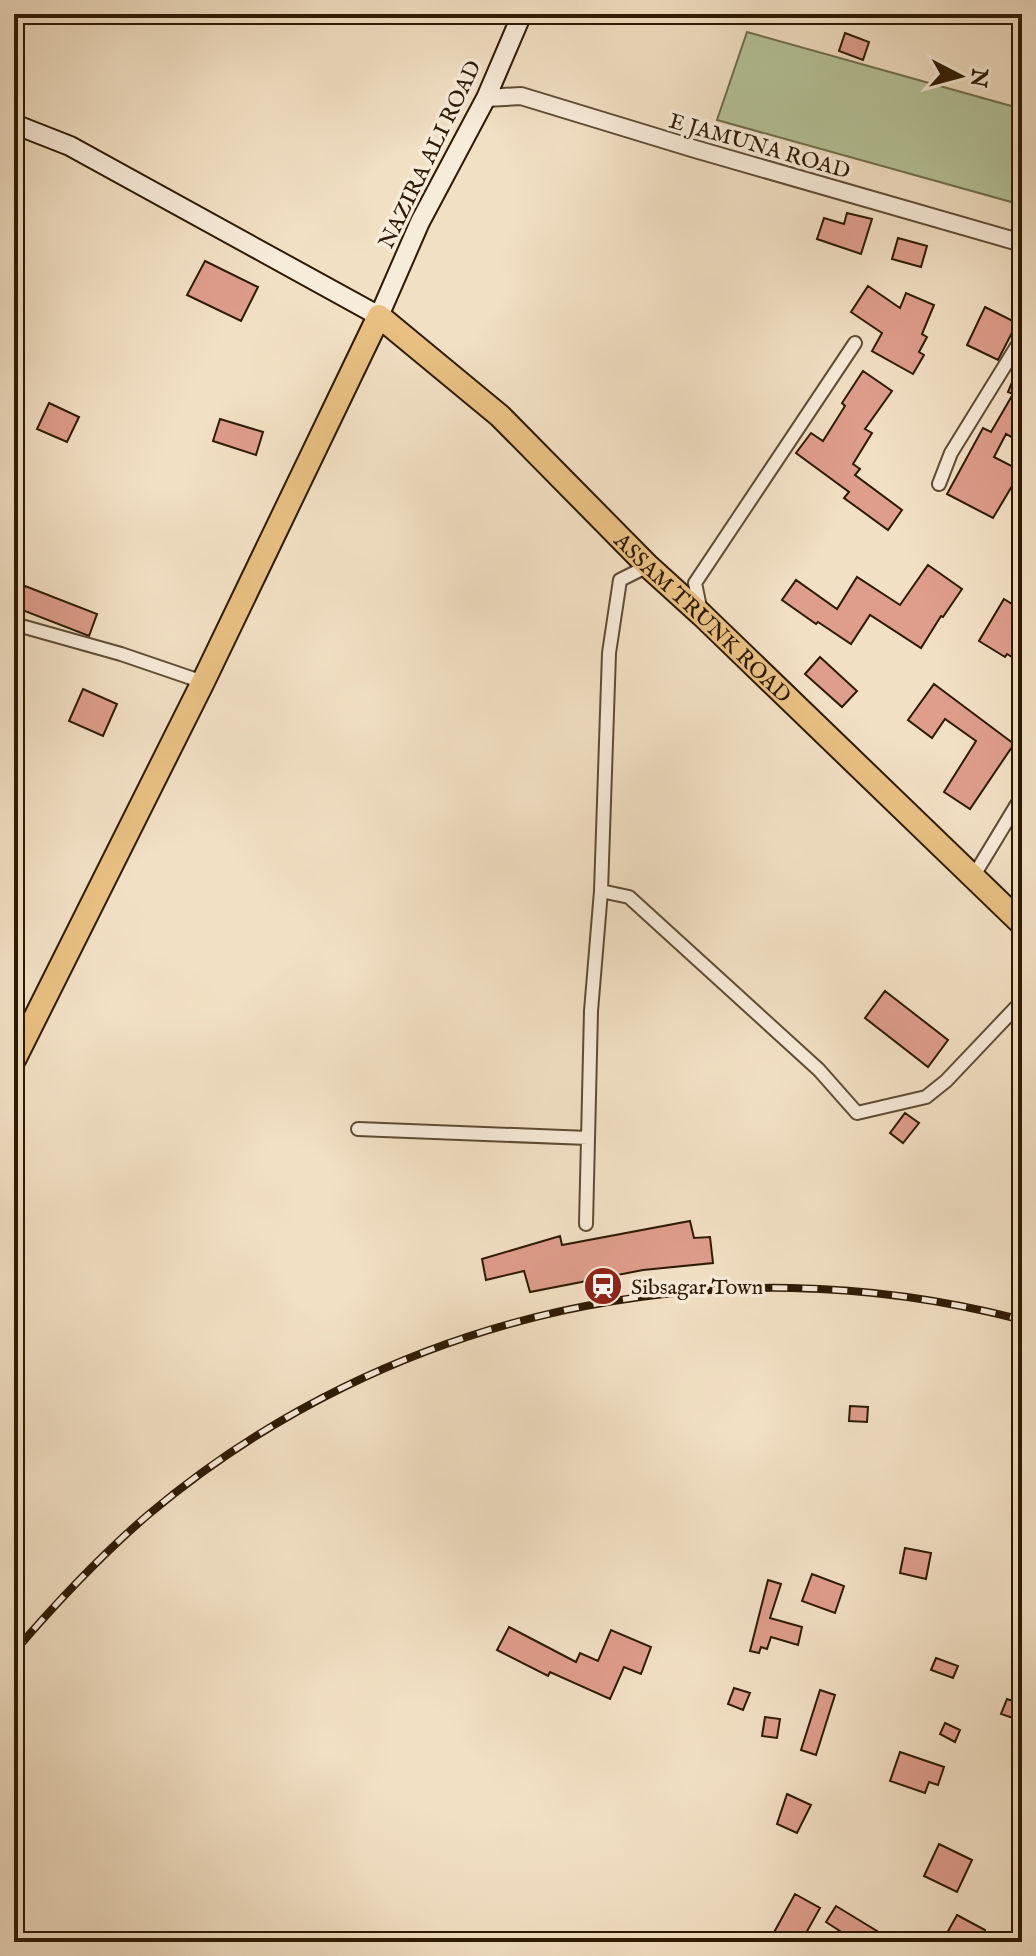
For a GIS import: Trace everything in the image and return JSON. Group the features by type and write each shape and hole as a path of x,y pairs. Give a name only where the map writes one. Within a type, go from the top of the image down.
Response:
{"highway":[{"name":"ASSAM TRUNK ROAD","path":"379,316 500,416 648,566 1022,924"},
{"path":"16,1052 203,682 379,316"}],"main road":[{"name":"NAZIRA ALI ROAD","path":"379,316 420,222 486,98 522,14"},
{"path":"14,124 70,146 379,316"}],"street":[{"name":"E JAMUNA ROAD","path":"486,98 521,96 1022,243"},
{"path":"939,484 951,453 1022,338"},
{"path":"702,615 695,583 855,343"},
{"path":"586,1224 591,1011 601,891 609,653 620,580 648,566"},
{"path":"14,624 121,654 203,682"},
{"path":"973,877 1022,796"},
{"path":"601,891 629,897 819,1070 857,1113 926,1097 946,1081 1022,1001"},
{"path":"358,1129 588,1138"}],"green space":[{"path":"747,32 1022,109 1022,205 717,120"}],"building":[{"path":"845,33 869,42 863,60 839,51"},
{"path":"847,213 872,219 861,254 817,239 824,218 844,224"},
{"path":"898,238 927,246 921,267 892,259"},
{"path":"205,261 258,287 241,321 187,295"},
{"path":"868,286 900,308 906,293 934,305 922,334 927,337 919,352 924,355 913,374 872,351 882,333 851,312"},
{"path":"985,307 1017,323 998,360 967,345"},
{"path":"1022,358 1022,443 1006,434 994,457 1021,471 993,518 947,494 983,428 991,432 1013,394 1008,392"},
{"path":"863,371 892,391 865,429 872,433 853,464 860,469 855,475 902,510 888,530 844,498 849,492 796,453 811,433 823,441"},
{"path":"49,403 79,417 67,442 37,429"},
{"path":"220,419 263,432 256,455 213,441"},
{"path":"928,565 962,589 921,648 870,615 851,644 782,600 796,580 837,609 857,577 900,605"},
{"path":"25,586 97,614 89,636 17,608"},
{"path":"1004,599 1022,610 1022,663 1007,654 1005,657 979,641"},
{"path":"820,657 857,691 842,707 805,674"},
{"path":"934,684 1014,744 970,809 944,792 976,741 945,719 932,738 908,720"},
{"path":"83,689 117,704 103,736 69,721"},
{"path":"885,991 948,1040 928,1067 865,1018"},
{"path":"905,1113 919,1123 903,1143 890,1133"},
{"path":"690,1221 694,1238 710,1237 713,1263 643,1270 530,1292 524,1271 486,1280 482,1259 560,1236 562,1245"},
{"path":"850,1406 868,1407 867,1422 849,1421"},
{"path":"905,1548 931,1553 926,1579 900,1573"},
{"path":"812,1574 844,1586 835,1613 802,1601"},
{"path":"768,1580 781,1584 770,1618 802,1627 798,1645 771,1637 767,1649 761,1647 759,1653 750,1651"},
{"path":"509,1627 576,1662 580,1653 598,1661 611,1630 651,1647 641,1674 624,1667 610,1699 550,1672 548,1676 497,1650"},
{"path":"936,1658 958,1666 953,1678 931,1670"},
{"path":"734,1688 750,1693 743,1710 728,1704"},
{"path":"820,1690 835,1695 816,1755 801,1750"},
{"path":"1007,1699 1022,1704 1022,1721 1001,1714"},
{"path":"765,1717 780,1719 777,1738 762,1736"},
{"path":"945,1723 960,1730 955,1742 940,1734"},
{"path":"900,1752 944,1767 938,1785 929,1782 925,1793 890,1781"},
{"path":"787,1794 811,1805 797,1833 777,1824"},
{"path":"939,1844 972,1860 957,1892 924,1876"},
{"path":"795,1894 820,1908 801,1942 782,1942 772,1936"},
{"path":"836,1906 895,1942 857,1942 826,1922"},
{"path":"957,1915 985,1930 984,1933 1000,1942 942,1942"}],"railway":[{"path":"14,1652 79,1580 131,1530 243,1444 344,1387 451,1342 562,1311 676,1293 791,1288 907,1297 1022,1320"}],"place":[{"name":"Sibsagar Town","path":"603,1286"}]}
